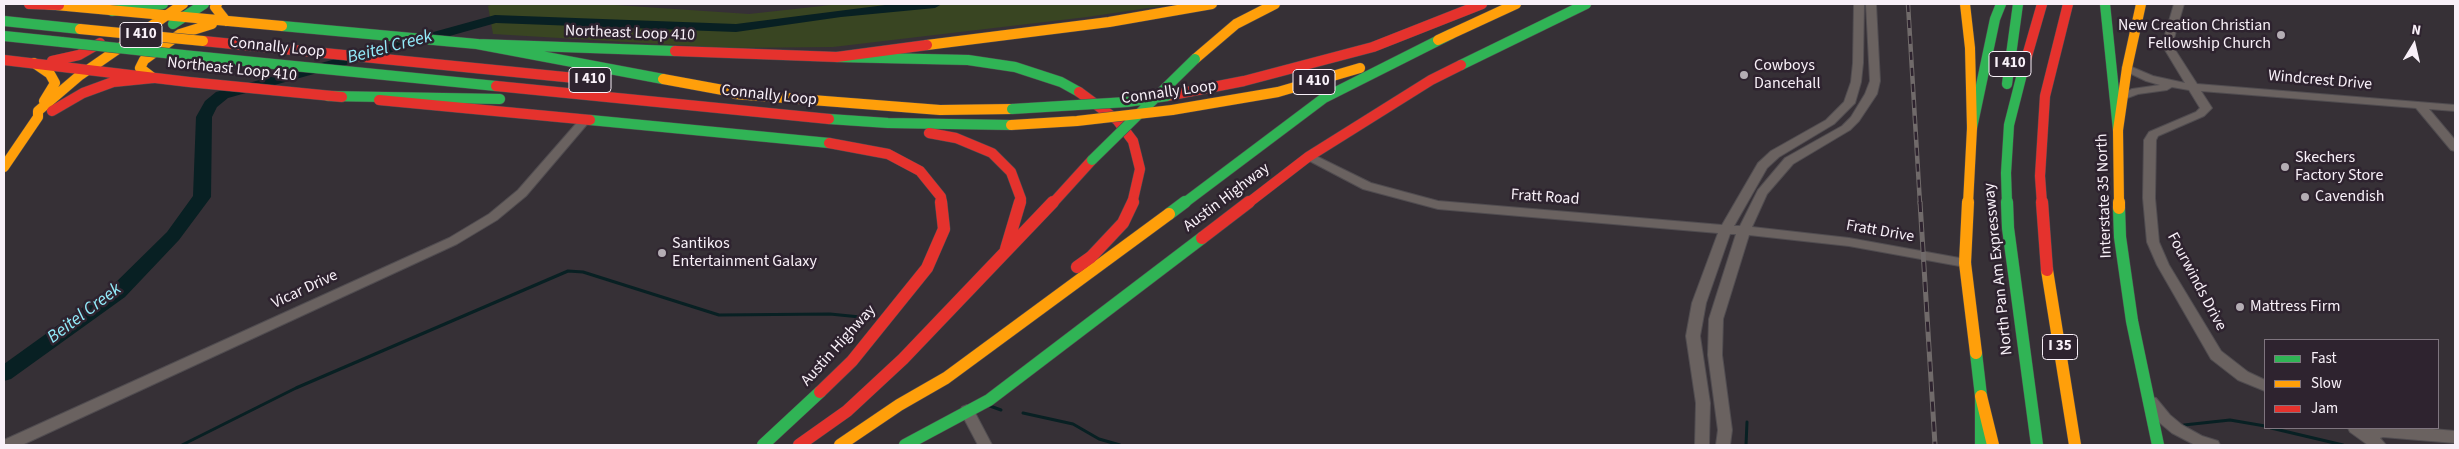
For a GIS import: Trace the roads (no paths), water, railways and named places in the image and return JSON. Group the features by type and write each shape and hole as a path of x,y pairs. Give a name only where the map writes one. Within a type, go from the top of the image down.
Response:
{"main road":[{"path":"30,4 59,5"},
{"name":"Northeast Loop 410","path":"45,4 112,11 163,10 182,17 477,44 837,56 1109,22 1212,4"},
{"path":"38,114 88,70 163,10 183,4"},
{"path":"52,111 182,17 204,4"},
{"path":"153,78 140,68 144,60 180,34 192,29 226,21 215,7 217,4"},
{"path":"1410,32 1466,4"},
{"name":"Connally Loop","path":"4,21 760,97 940,110 1012,109 1127,102 1244,81 1373,48 1482,4"},
{"name":"Connally Loop","path":"4,37 378,75 694,104 808,117 888,123 1011,125 1077,121 1172,110 1278,92 1388,58 1451,34 1516,4"},
{"name":"Austin Highway","path":"905,445 989,400 1308,157 1431,80 1586,4"},
{"path":"1966,4 1970,48 1972,128 1965,230 1965,263 1981,396 1981,445"},
{"path":"1972,128 1992,28 2001,4"},
{"name":"I 410","path":"2009,125 2007,86 2018,4"},
{"name":"North Pan Am Expressway","path":"2035,445 2008,228 2006,173 2009,125 2025,60 2042,4"},
{"path":"2055,58 2068,4"},
{"path":"2106,4 2107,36 2118,130"},
{"name":"Interstate 35 North","path":"2141,4 2127,68 2118,130 2120,237 2132,321 2158,445"},
{"path":"799,445 847,411 903,359 1003,256 1092,160 1195,58 1236,24 1281,5"},
{"path":"34,63 79,55 128,24 112,11"},
{"name":"I 410","path":"2055,58 2068,48 2076,20"},
{"path":"840,445 899,405 946,378 1058,298 1324,98 1451,34"},
{"path":"477,44 760,97"},
{"path":"837,56 968,60 1038,73 1081,93 1117,120 1133,141 1140,169 1131,209 1123,223 1091,257 957,356 899,405"},
{"name":"I 35","path":"2055,58 2045,96 2041,139 2041,218 2075,445"},
{"name":"Northeast Loop 410","path":"4,60 304,94 696,130"},
{"path":"4,167 38,114 55,83 50,74 34,63"},
{"path":"38,114 52,111 83,93 113,82 153,78"},
{"path":"328,96 694,104"},
{"path":"808,117 956,138 992,153 1011,172 1021,199 1019,212 1003,256"},
{"name":"Austin Highway","path":"696,130 847,145 888,154 920,171 935,187 941,197 944,229 927,268 852,361 798,414 762,445"},
{"path":"1981,396 1993,445"}],"street":[{"path":"1702,445 1703,403 1693,336 1699,303 1726,228 1768,160 1830,122 1849,103 1856,82 1858,63 1859,4"},
{"path":"1723,445 1724,430 1715,355 1716,319 1744,230 1762,193 1789,161 1846,128 1855,119 1871,94 1875,81 1871,4"},
{"name":"Fourwinds Drive","path":"2180,4 2167,45 2188,87 2206,108 2200,114 2153,134 2150,140 2149,198 2153,242 2163,265 2216,355 2244,376 2264,386"},
{"name":"Windcrest Drive","path":"2127,68 2150,79 2188,87 2455,108"},
{"name":"Windcrest Drive","path":"2122,97 2136,91 2188,87"},
{"path":"2419,105 2455,147"},
{"name":"Vicar Drive","path":"8,445 453,242 493,217 522,193 585,120"},
{"name":"Fratt Road","path":"1308,157 1367,186 1438,204 1789,235"},
{"name":"Fratt Drive","path":"1789,235 1849,242 1965,263"},
{"path":"2148,399 2165,420 2176,429 2197,440 2213,445"},
{"path":"967,411 985,445"},
{"path":"2367,436 2383,431 2400,431 2455,437"}],"waterway":[{"name":"Beitel Creek","path":"4,374 118,292 173,236 202,197 204,117 211,104 222,95 495,19 736,28 841,13 935,4"},
{"path":"182,445 296,388 568,271 583,272 719,315 830,314 870,318"},
{"path":"990,406 1001,410"},
{"path":"1023,413 1073,424 1099,439 1120,445"},
{"path":"2184,425 2230,420 2264,426"},
{"path":"1746,445 1747,422"},
{"path":"2275,429 2343,445"}],"railway":[{"path":"1908,4 1920,204"},
{"path":"1920,202 1935,445"}],"place":[{"name":"New Creation Christian Fellowship Church","path":"2281,35"},
{"name":"Cowboys Dancehall","path":"1744,75"},
{"name":"Skechers Factory Store","path":"2285,167"},
{"name":"Cavendish","path":"2305,197"},
{"name":"Santikos Entertainment Galaxy","path":"662,253"},
{"name":"Mattress Firm","path":"2240,307"}]}
